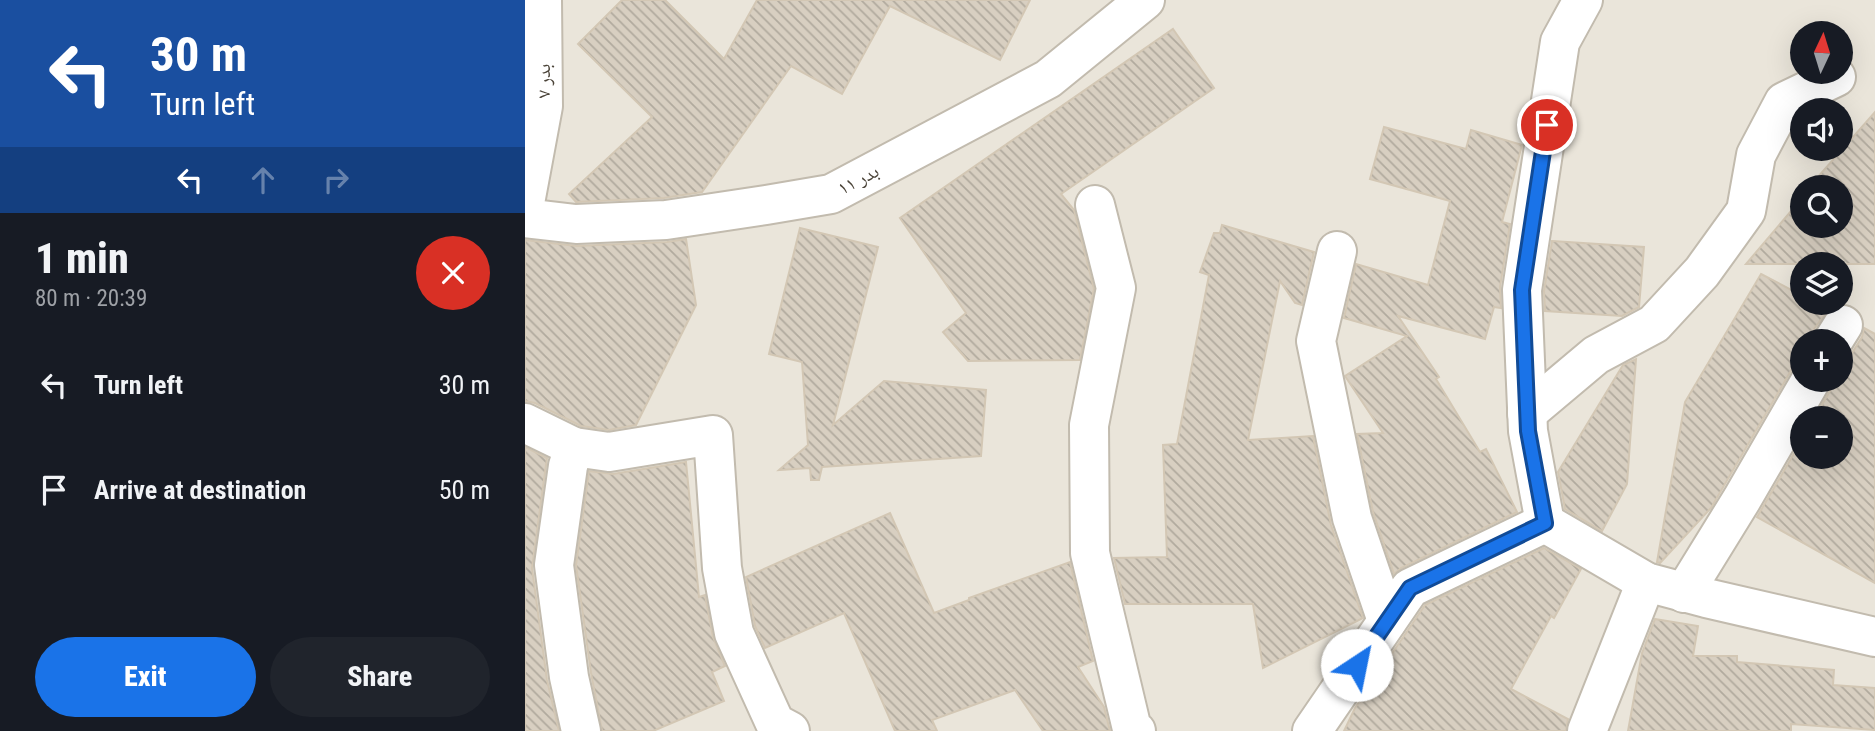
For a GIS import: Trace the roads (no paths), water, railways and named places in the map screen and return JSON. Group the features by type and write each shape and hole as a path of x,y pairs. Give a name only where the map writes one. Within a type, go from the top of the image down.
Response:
{"street":[{"name":"بدر ۷","path":"525,203 543,106 542,0"},
{"name":"بدر ۱۱","path":"525,218 576,224 666,220 831,194 1048,79 1145,0"},
{"path":"1583,0 1560,42 1522,290 1528,431 1545,523 1646,582 1875,637"},
{"path":"1527,413 1596,355 1654,324 1702,272 1746,211 1756,155 1784,102 1821,84"},
{"path":"1095,205 1116,288 1089,425 1090,553 1132,729 1136,731"},
{"path":"1337,251 1316,341 1352,517 1387,621"},
{"path":"1684,593 1804,392"},
{"path":"525,423 574,447 609,452 713,435 722,568 734,634 775,723 790,731"},
{"path":"574,447 568,466 554,565 569,677 581,731"},
{"path":"1312,731 1410,588 1545,523"},
{"path":"1587,731 1646,582"}]}
